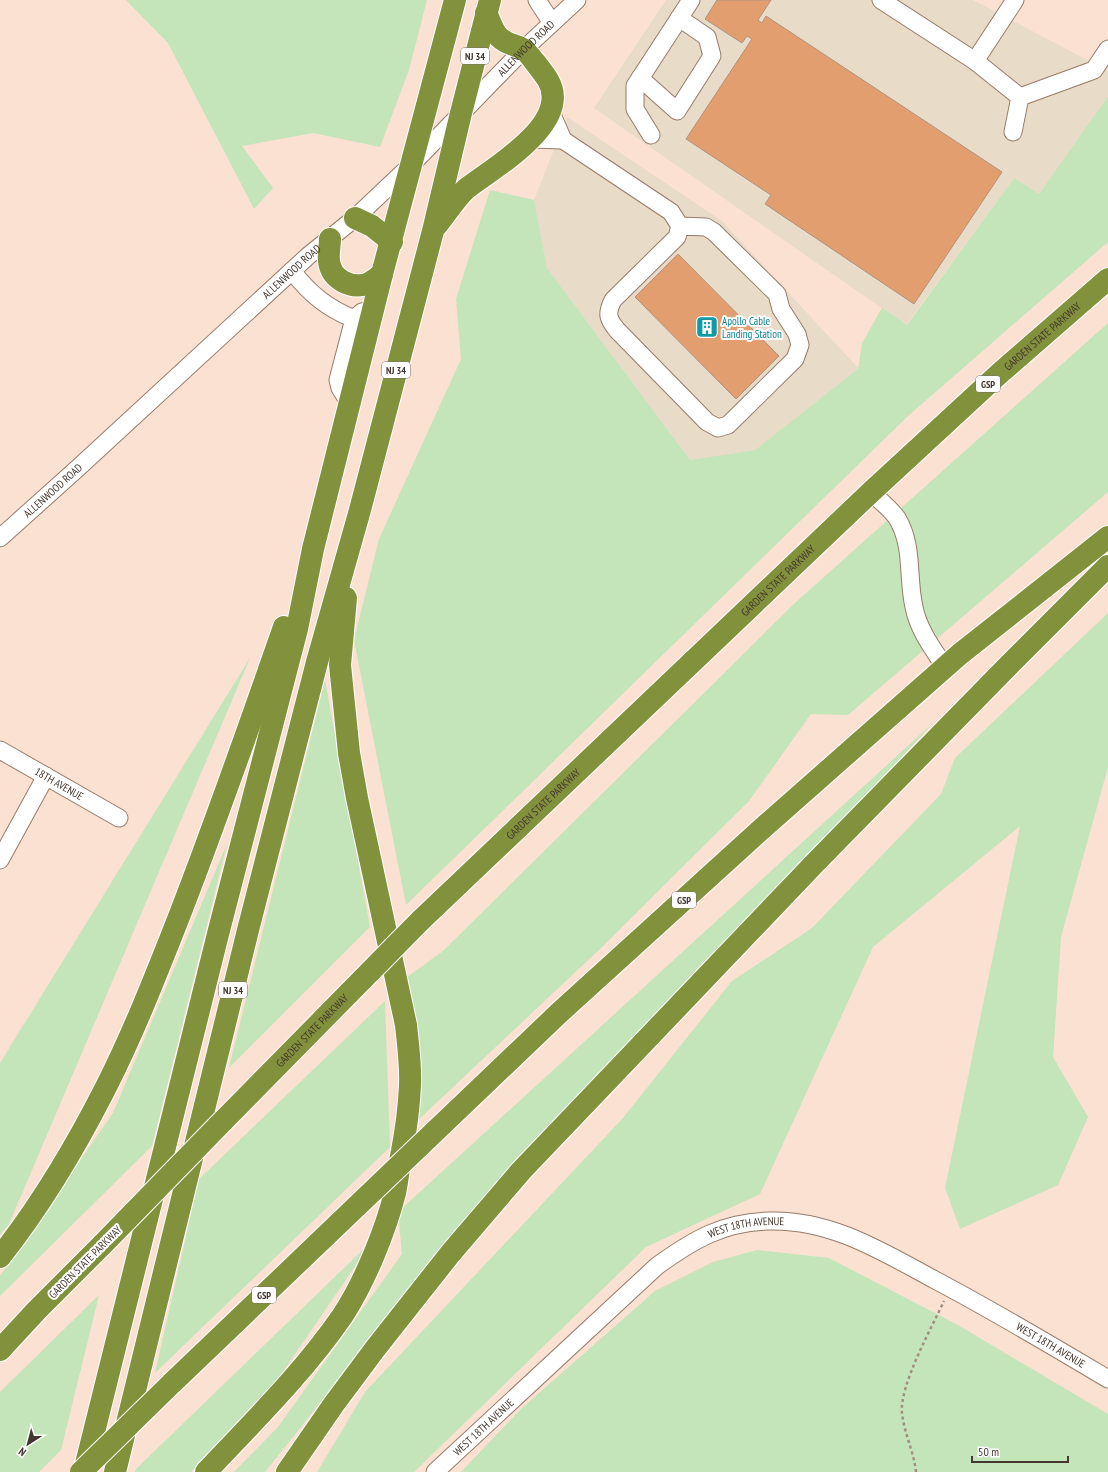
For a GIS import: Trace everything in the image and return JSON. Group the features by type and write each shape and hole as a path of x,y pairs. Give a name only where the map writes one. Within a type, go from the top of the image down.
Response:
{"highway":[{"path":"0,1257 39,1204 63,1167 106,1088 144,1004 189,891 230,781 284,626 313,549 382,274 392,242 410,166 455,0"},
{"path":"433,231 464,191 514,154 530,139 547,118 550,110 552,89 548,80 524,49 510,45 498,36 488,6"},
{"name":"NJ 34","path":"116,1472 250,922 317,662 360,510 422,268 433,231 488,6"},
{"path":"355,218 372,226 392,242"},
{"path":"330,239 329,262 333,273 339,279 351,286 367,284 382,274"},
{"name":"GARDEN STATE PARKWAY","path":"0,1350 37,1310 420,921 871,492 1000,373 1108,279"},
{"path":"206,1472 285,1388 325,1340 358,1289 386,1223 395,1192 406,1127 410,1085 410,1061 406,1025 357,798 349,753 341,680 340,665 343,616 360,510"},
{"name":"GSP","path":"83,1472 171,1384 558,1014 765,826 945,667 1108,537"},
{"name":"NJ 34","path":"83,1472 296,629 313,549"},
{"path":"287,1472 334,1404 375,1349 450,1254 521,1171 821,857 1108,566"},
{"path":"0,1327 37,1310"}],"street":[{"path":"537,0 552,23"},
{"name":"ALLENWOOD ROAD","path":"0,538 85,462 292,271 355,218 410,166 524,49 577,0"},
{"path":"651,135 635,109 635,86 691,0"},
{"path":"881,0 975,61 1020,97"},
{"path":"975,61 1015,0"},
{"path":"640,78 677,111 712,56 707,37 679,18"},
{"path":"1020,97 1094,70 1108,49"},
{"path":"1013,132 1020,97"},
{"path":"550,110 563,140"},
{"path":"530,139 563,140 671,212 680,226 677,237 613,300 608,309 610,322 707,422 718,428 728,425 795,359 800,345 797,334 781,309 777,294 714,232 706,227 680,226"},
{"path":"292,271 302,284 318,299 337,312 354,319"},
{"path":"350,404 340,388 338,380 354,319 362,312 374,309"},
{"path":"871,492 896,517 904,534 908,544 914,608 921,628 945,667"},
{"name":"18TH AVENUE","path":"0,750 118,818"},
{"path":"0,860 46,776"},
{"name":"WEST 18TH AVENUE","path":"435,1472 657,1266 686,1246 718,1230 751,1222 769,1220 799,1222 823,1226 849,1235 950,1288 1108,1379"}],"path":[{"path":"916,1472 915,1463 903,1424 901,1410 904,1392 915,1364 950,1288"}],"shaded area":[{"path":"666,0 973,0 1108,71 1108,96 1039,194 1014,178 906,325 594,108"},
{"path":"567,117 722,221 859,369 755,450 690,460 547,268 534,200"}],"green space":[{"path":"126,0 427,0 409,70 380,147 313,133 242,146 273,188 254,209 168,43"},
{"path":"1108,96 1108,242 908,416 406,905 354,640 379,539 461,359 456,299 490,190 534,200 547,268 690,460 755,450 858,369 862,343 882,308 907,325 1014,178 1039,194"},
{"path":"1108,323 1108,492 848,715 811,714 749,801 602,947 415,1123 406,978 443,951 796,602"},
{"path":"1108,613 1108,767 1061,937 1053,1057 1088,1117 1058,1185 960,1229 945,1188 1020,826 873,947 760,1194 646,1247 414,1472 317,1472 365,1392 623,1118 732,981 812,928 941,794 955,758"},
{"path":"250,658 9,1224 0,1235 0,1063"},
{"path":"325,680 370,927 229,1068"},
{"path":"934,722 399,1304 265,1472 234,1472 278,1427 402,1254 398,1212"},
{"path":"227,844 152,1146 0,1296 0,1276 113,1113"},
{"path":"385,1001 390,1147 155,1373 199,1179"},
{"path":"373,1240 276,1382 191,1472 135,1472 136,1469"},
{"path":"757,1250 829,1258 956,1324 1108,1414 1108,1472 461,1472 522,1408 655,1291 713,1262"},
{"path":"99,1295 61,1450 39,1472 0,1472 0,1392"}],"building":[{"path":"717,0 771,0 758,20 762,23 766,16 1002,172 914,304 765,204 771,195 686,139 752,39 747,36 742,43 705,19"},
{"name":"Apollo Cable Landing Station","path":"678,254 779,356 736,399 635,297"}],"place":[{"name":"Apollo Cable Landing Station","path":"707,327"}]}
